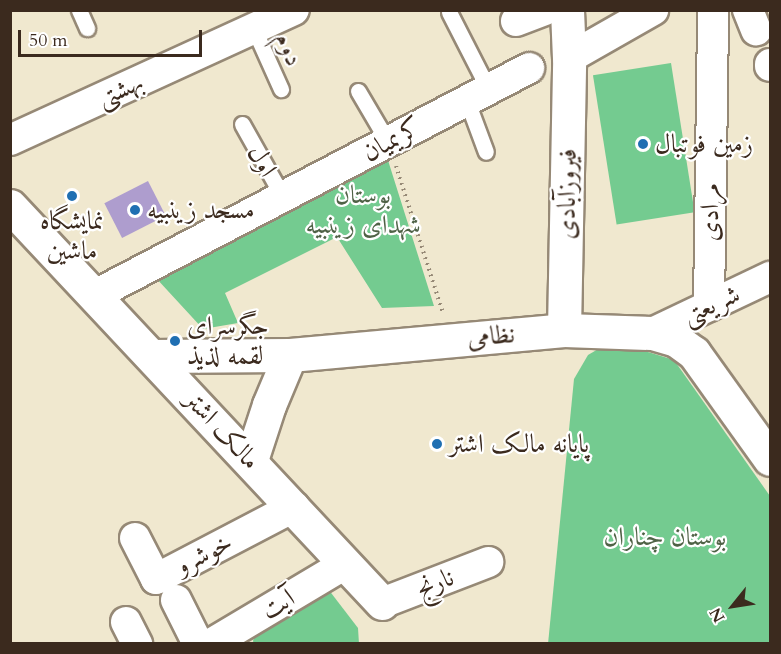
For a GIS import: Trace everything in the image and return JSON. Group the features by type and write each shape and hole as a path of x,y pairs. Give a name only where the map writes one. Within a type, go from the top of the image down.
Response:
{"street":[{"name":"بهشتی","path":"10,140 113,84 254,29 294,10"},
{"path":"516,21 545,10"},
{"name":"فیروزآبادی","path":"564,330 569,58 567,10"},
{"path":"569,58 653,10"},
{"name":"مرادی","path":"709,306 713,10"},
{"name":"کریمیان","path":"95,295 529,68"},
{"name":"مالک اشتر","path":"10,206 251,460 382,603"},
{"name":"شریعتی","path":"652,333 771,277"},
{"name":"نظامی","path":"152,356 290,355 564,330 652,333 676,340 694,353 771,459"},
{"path":"251,460 268,405 290,355"},
{"name":"خوشرو","path":"135,538 156,579 294,507"},
{"name":"نارنج","path":"382,603 488,562"},
{"name":"آیت","path":"212,644 239,636 345,564"},
{"path":"176,600 198,644"}],"lane":[{"path":"79,10 87,28"},
{"path":"449,12 478,95 486,152"},
{"name":"دوم","path":"254,29 281,90"},
{"path":"358,91 388,142"},
{"name":"اول","path":"242,124 283,197"}],"path":[{"path":"388,142 451,339"}],"green space":[{"name":"زمین فوتبال","path":"671,63 695,212 617,224 593,75"},
{"name":"بوستان شهدای زینبیه","path":"386,154 434,306 382,308 337,237 225,293 238,323 203,329 156,278"},
{"name":"بوستان چناران","path":"605,345 635,348 674,360 770,496 770,643 548,644 574,379 588,355"},
{"path":"325,585 358,628 359,644 254,644 256,632"}],"building":[{"name":"مسجد زینبیه","path":"148,181 166,216 122,238 104,203"}],"place":[{"name":"زمین فوتبال","path":"643,144"},
{"name":"نمایشگاه ماشین","path":"72,196"},
{"name":"مسجد زینبیه","path":"135,210"},
{"name":"جگرسرای لقمه لذیذ","path":"175,341"},
{"name":"پایانه مالک اشتر","path":"437,444"}]}
